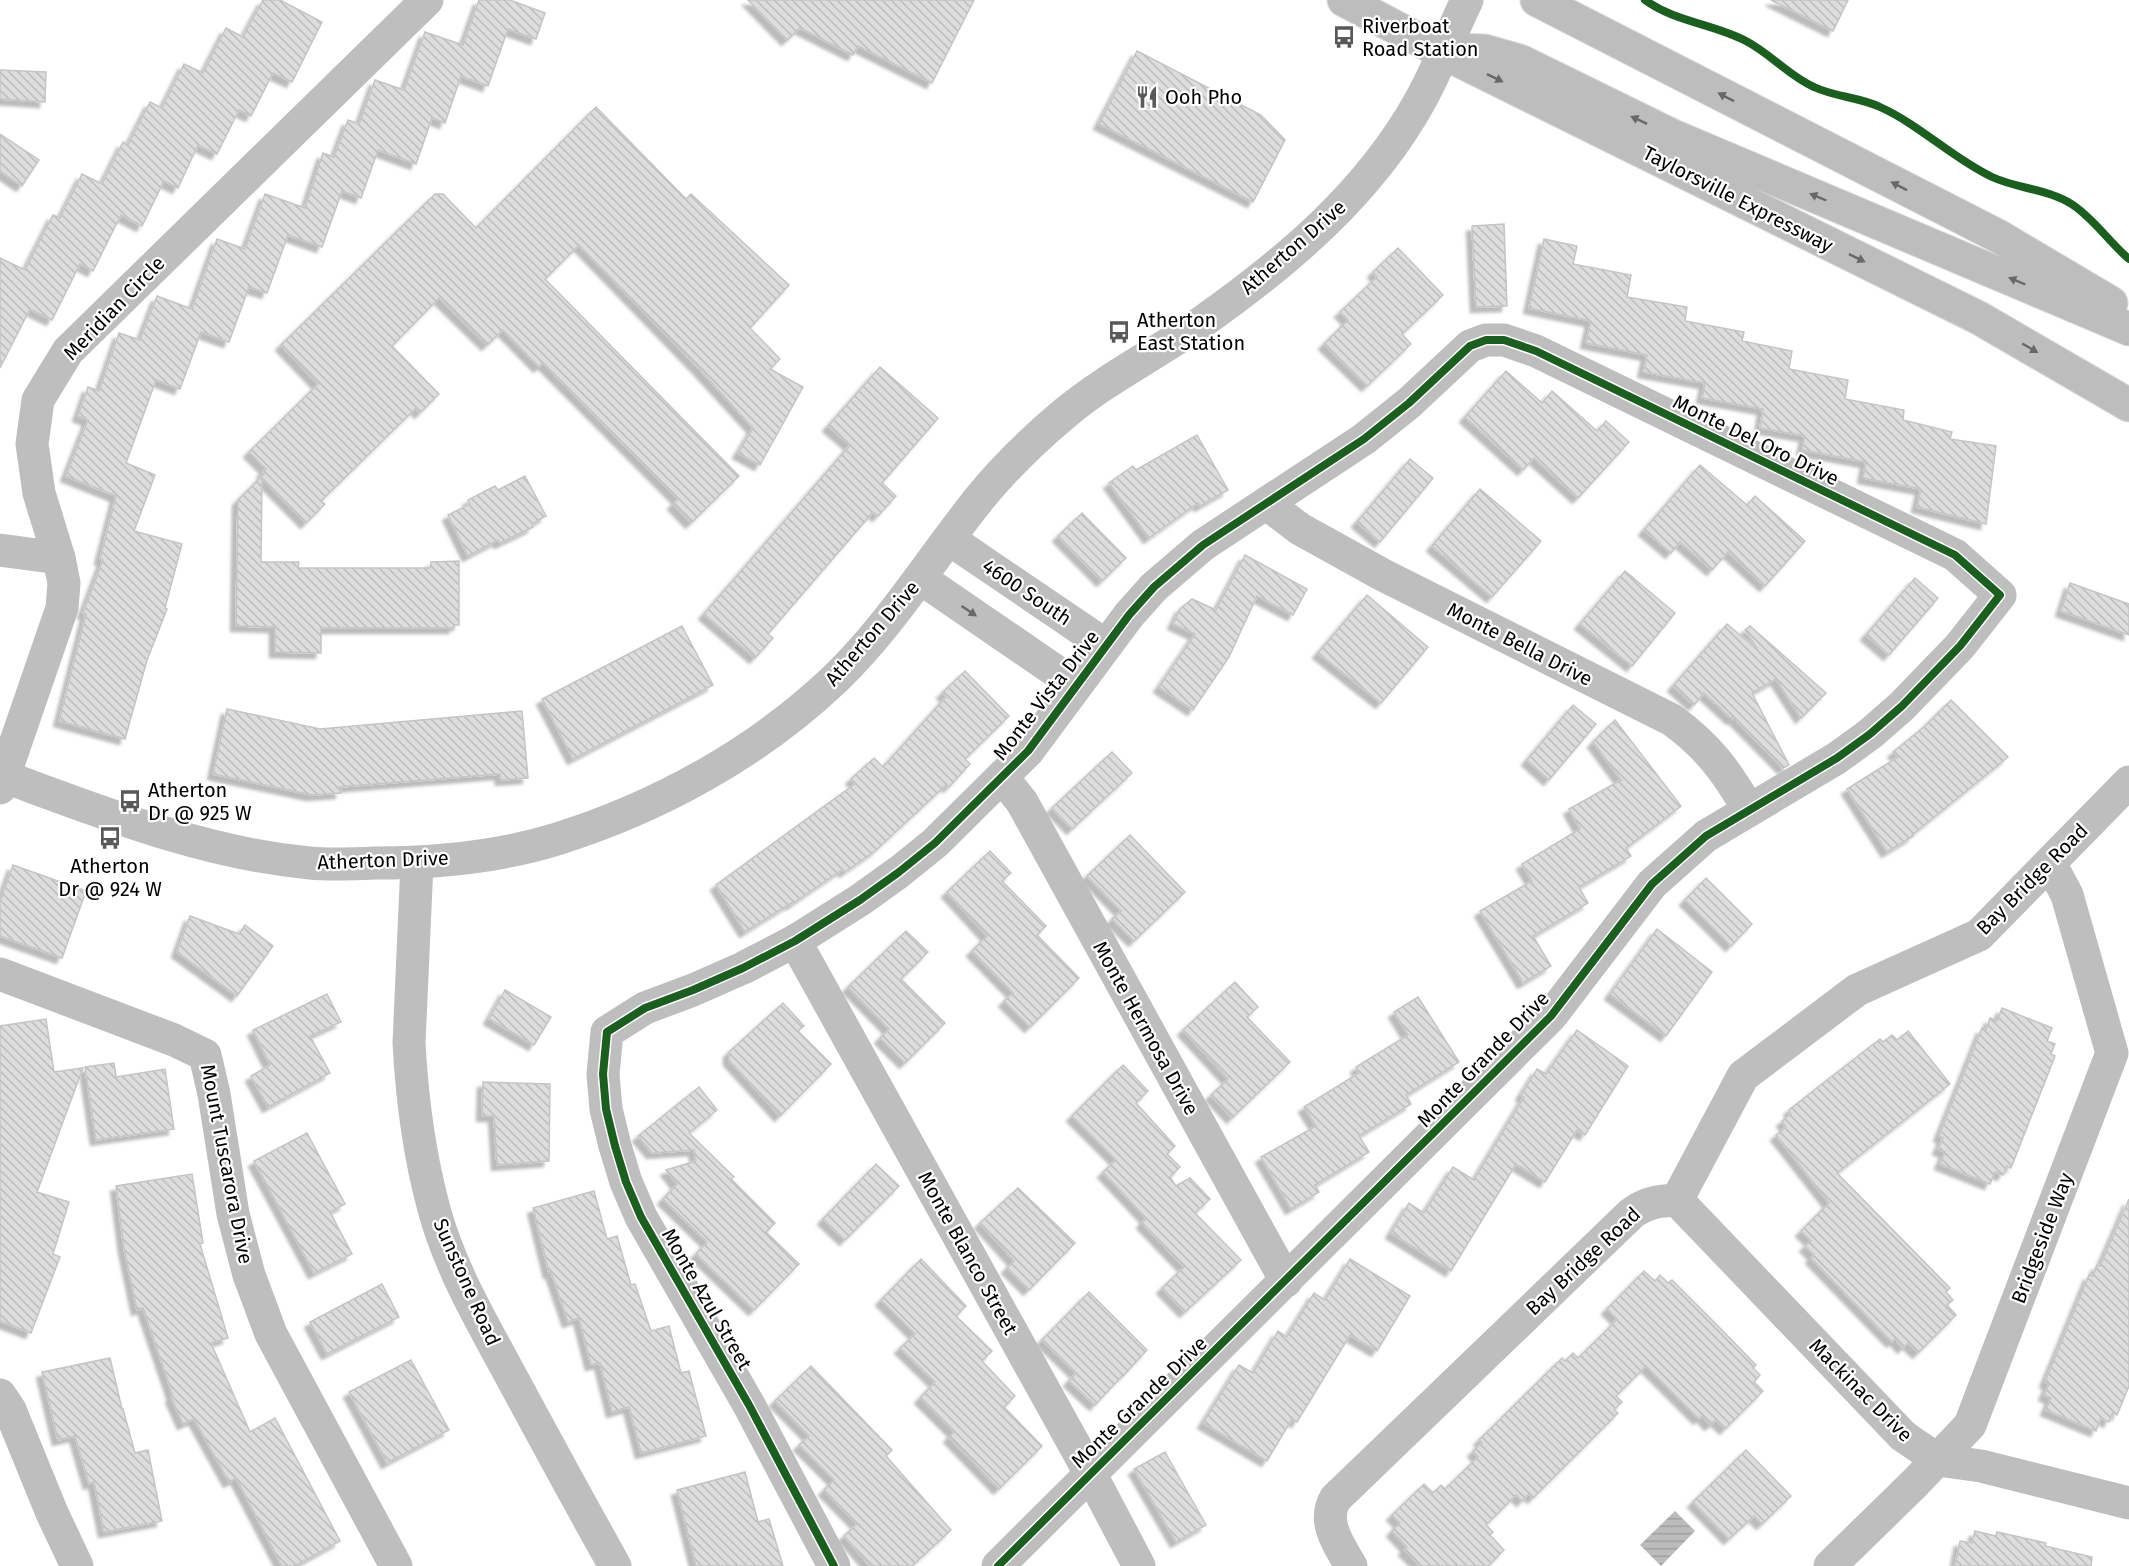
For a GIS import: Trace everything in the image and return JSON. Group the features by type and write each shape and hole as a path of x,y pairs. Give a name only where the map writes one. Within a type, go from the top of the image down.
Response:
{"main road":[{"name":"Taylorsville Expressway","path":"1344,0 1443,52 1979,318 2129,405"},
{"path":"1537,0 1988,231 2129,314"},
{"path":"1443,52 1464,49 1485,51 1520,61 1673,136 2129,329"}],"street":[{"name":"Meridian Circle","path":"1,780 62,608 64,583 59,558 39,493 32,444 38,400 68,351 427,0"},
{"name":"Atherton Drive","path":"1,780 151,830 236,851 311,863 417,863 488,854 554,840 620,816 683,787 743,752 798,711 834,679 866,646 981,497 1017,457 1063,415 1106,381 1197,325 1243,292 1300,245 1343,205 1366,179 1422,98 1467,0"},
{"name":"Monte Vista Drive","path":"607,1032 645,1008 713,982 795,941 899,872 935,843 1028,751 1105,645 1154,587 1203,545 1364,439 1409,403 1455,357 1470,346 1486,340"},
{"name":"Monte Del Oro Drive","path":"1486,340 1504,340 1536,351 1955,555 2000,595"},
{"name":"Monte Bella Drive","path":"1267,504 1300,529 1383,575 1672,720 1714,756 1749,810"},
{"name":"4600 South","path":"948,539 1105,645"},
{"path":"0,550 59,558"},
{"path":"920,578 1076,685"},
{"name":"Monte Grande Drive","path":"998,1566 1551,1017 1652,884 1706,836 1837,758 1870,734 1902,706 1960,646 2000,595"},
{"name":"Monte Hermosa Drive","path":"1002,777 1022,802 1286,1281"},
{"name":"Bay Bridge Road","path":"1351,1566 1334,1536 1329,1521 1330,1508 1342,1491 1632,1212 1655,1201 1677,1200 1743,1076 1857,990 1979,935 2129,782"},
{"name":"Sunstone Road","path":"417,863 410,1064 419,1146 434,1210 471,1303 615,1566"},
{"name":"Bridgeside Way","path":"1830,1566 1938,1460 1970,1425 2112,1053 2067,895 2050,863"},
{"name":"Monte Blanco Street","path":"795,941 1090,1473 1139,1566"},
{"name":"Mount Tuscarora Drive","path":"0,974 174,1040 205,1055 214,1094 233,1214 253,1285 271,1334 396,1566"},
{"name":"Monte Azul Street","path":"607,1032 603,1074 606,1109 626,1182 641,1217 749,1405 806,1517 834,1566"},
{"name":"Mackinac Drive","path":"1677,1200 1903,1436 1938,1460 1981,1466 2129,1503"},
{"path":"0,1395 10,1410 52,1513 77,1566"}],"shaded area":[{"path":"1675,1511 1695,1531 1661,1566 1640,1545"}],"building":[{"path":"263,0 280,0 322,22 292,82 273,73 251,116 239,110 217,154 198,145 178,188 164,181 142,226 121,215 93,271 80,264 52,320 30,309 0,368 0,258 25,270 53,215 60,218 82,174 102,184 123,142 128,145 150,102 162,108 184,64 203,73 226,28 243,37"},
{"path":"479,0 510,0 545,13 536,39 508,29 488,86 461,76 445,123 432,118 416,164 378,150 361,198 342,191 322,247 288,235 267,293 249,287 229,342 201,332 180,389 156,380 126,463 155,475 134,531 182,544 165,608 167,609 147,660 125,739 59,721 86,614 83,613 103,560 100,559 116,496 66,476 88,420 78,416 88,387 99,391 119,333 140,340 157,296 192,309 217,239 245,249 265,194 305,208 323,153 334,157 348,120 359,124 375,80 404,90 425,32 463,45"},
{"path":"748,0 974,0 932,83 858,46 853,55 800,28 787,40"},
{"path":"1771,0 1848,0 1833,31"},
{"path":"1137,51 1261,115 1285,140 1253,202 1099,124"},
{"path":"0,70 46,72 45,102 0,99"},
{"path":"596,107 686,199 691,194 789,285 750,328 780,359 770,369 803,387 760,465 738,453 753,428 579,245 545,279 739,476 691,523 673,504 678,499 543,363 539,367 503,330 487,345 439,298 392,346 439,394 420,413 416,408 321,501 325,504 306,523 262,478 261,562 299,562 298,568 430,568 431,562 459,561 459,625 454,625 454,628 321,628 321,653 275,652 275,627 236,626 238,500 264,474 262,472 266,469 249,452 318,384 281,345 435,194 443,194 476,228"},
{"path":"0,134 39,160 22,186 0,171"},
{"path":"1504,224 1507,306 1476,307 1472,226"},
{"path":"1544,239 1577,246 1573,264 1631,275 1627,297 1687,307 1685,321 1744,332 1742,341 1792,351 1789,369 1848,380 1845,399 1904,410 1903,420 1952,432 1950,439 1996,446 1986,524 1917,507 1921,489 1863,478 1866,462 1802,450 1805,436 1760,428 1763,409 1702,398 1705,383 1643,372 1647,355 1586,343 1591,321 1529,308"},
{"path":"1398,248 1443,295 1402,334 1411,344 1367,386 1324,344 1348,320 1340,312 1377,277 1373,272"},
{"path":"880,367 938,418 882,483 896,496 878,516 873,512 768,634 773,638 755,658 704,614 850,445 828,426"},
{"path":"1506,371 1542,403 1552,391 1597,431 1606,421 1629,442 1578,498 1534,458 1523,470 1465,417"},
{"path":"1197,435 1228,490 1200,506 1198,503 1149,538 1109,483 1133,466 1136,470"},
{"path":"1410,459 1433,478 1380,542 1357,522"},
{"path":"1700,465 1747,505 1755,496 1805,541 1765,586 1728,552 1712,570 1680,542 1671,553 1644,530"},
{"path":"525,476 546,516 532,524 533,527 500,543 498,540 468,556 448,515 470,504 468,500 495,486 498,490"},
{"path":"1480,489 1541,541 1492,597 1432,546"},
{"path":"1082,513 1126,558 1102,581 1058,536"},
{"path":"1245,555 1307,589 1293,615 1257,596 1229,657 1193,710 1159,687 1195,634 1173,624 1180,609 1192,599 1216,610"},
{"path":"1625,571 1675,613 1632,666 1580,624"},
{"path":"1915,578 1938,598 1889,655 1866,635"},
{"path":"2070,583 2129,604 2129,635 2061,611"},
{"path":"1367,595 1428,647 1381,703 1318,653"},
{"path":"1727,624 1758,650 1745,630 1750,626 1826,693 1801,718 1776,679 1752,693 1789,765 1783,768 1733,717 1732,719 1704,693 1694,705 1673,686"},
{"path":"682,626 713,685 573,759 542,699"},
{"path":"965,671 1009,716 965,759 970,764 949,787 946,785 875,851 845,872 843,869 792,904 745,932 716,885 856,783 851,779 874,758 883,767 946,697 942,693"},
{"path":"1951,700 2008,757 1913,836 1887,852 1847,789 1898,757 1893,752 1925,726"},
{"path":"1573,705 1596,724 1549,780 1527,760"},
{"path":"227,709 320,729 522,711 528,778 501,780 500,774 340,787 341,793 312,795 213,774"},
{"path":"1615,720 1681,806 1626,848 1631,856 1579,887 1588,903 1533,936 1551,966 1523,983 1480,911 1532,881 1522,864 1580,829 1569,809 1621,780 1593,742"},
{"path":"1112,752 1132,773 1072,829 1052,808"},
{"path":"1130,835 1185,892 1134,941 1112,919 1121,911 1087,876"},
{"path":"990,851 1011,873 1002,881 1046,926 1037,935 1079,978 1030,1027 1004,1001 1013,993 972,951 987,936 947,892"},
{"path":"13,865 86,891 62,958 0,936 0,902"},
{"path":"1706,878 1752,924 1731,946 1685,900"},
{"path":"190,916 239,934 245,925 273,946 237,996 177,952"},
{"path":"1657,929 1712,972 1666,1036 1610,994"},
{"path":"906,931 928,952 901,979 945,1023 905,1063 880,1038 889,1029 848,987"},
{"path":"1235,982 1258,1007 1247,1017 1290,1062 1232,1118 1211,1095 1228,1079 1183,1030"},
{"path":"505,990 551,1017 534,1045 489,1019"},
{"path":"327,994 341,1022 310,1036 330,1073 268,1107 251,1076 270,1065 253,1030"},
{"path":"1418,997 1459,1062 1406,1095 1411,1104 1359,1136 1369,1152 1315,1185 1319,1192 1291,1209 1261,1157 1316,1126 1304,1107 1359,1073 1356,1067 1408,1035 1394,1012"},
{"path":"783,1003 804,1026 798,1031 831,1064 780,1116 729,1060 729,1052"},
{"path":"2002,1008 2052,1028 2047,1041 2055,1044 2051,1054 2055,1056 2011,1168 2007,1166 2003,1175 1995,1172 1990,1184 1940,1164 1945,1152 1938,1149 1943,1138 1939,1136 1982,1028 1986,1030 1990,1018 1997,1021"},
{"path":"46,1019 54,1072 83,1068 37,1192 69,1202 53,1254 60,1257 31,1333 0,1321 0,1026"},
{"path":"1577,1030 1628,1066 1585,1135 1577,1130 1545,1182 1516,1164 1451,1271 1391,1233 1409,1203 1424,1213 1453,1167 1474,1180 1524,1097 1521,1095 1537,1069 1546,1074"},
{"path":"1908,1031 1950,1084 1837,1173 1950,1288 1946,1292 1953,1300 1947,1305 1956,1315 1918,1353 1908,1343 1903,1348 1895,1339 1892,1342 1811,1258 1814,1255 1805,1246 1811,1241 1801,1231 1829,1203 1776,1135 1786,1127 1782,1121 1791,1114 1789,1110 1827,1080 1880,1039 1883,1042 1892,1035 1897,1040"},
{"path":"114,1063 116,1077 165,1069 174,1129 96,1140 85,1067"},
{"path":"1123,1065 1148,1091 1136,1103 1175,1146 1167,1154 1180,1167 1170,1177 1176,1186 1190,1178 1210,1199 1195,1213 1241,1260 1185,1312 1162,1288 1184,1267 1142,1223 1146,1218 1103,1172 1116,1160 1072,1116"},
{"path":"483,1082 550,1084 549,1161 497,1165 494,1116 482,1116"},
{"path":"699,1087 717,1110 689,1133 734,1177 731,1179 775,1223 766,1232 799,1264 754,1310 696,1254 707,1242 663,1199 677,1184 666,1170 696,1161 694,1150 652,1153 638,1136"},
{"path":"307,1133 345,1204 330,1212 352,1254 314,1273 254,1161"},
{"path":"876,1164 899,1186 845,1240 823,1219"},
{"path":"192,1174 203,1243 200,1244 228,1338 211,1343 250,1432 275,1418 340,1541 295,1566 282,1566 236,1478 229,1482 194,1419 183,1424 171,1397 173,1396 143,1308 137,1310 124,1248 116,1186"},
{"path":"1018,1188 1075,1243 1029,1290 1007,1268 1014,1261 980,1223"},
{"path":"594,1191 607,1239 617,1236 631,1285 635,1284 651,1331 669,1326 681,1373 689,1371 706,1436 641,1453 629,1407 612,1412 600,1363 591,1365 579,1318 568,1322 551,1272 549,1273 533,1208"},
{"path":"2129,1199 2129,1386 2117,1415 2113,1412 2109,1422 2101,1418 2096,1431 2046,1410 2051,1398 2044,1395 2049,1384 2045,1382 2089,1275 2093,1276 2097,1265 2100,1266"},
{"path":"921,1259 966,1306 956,1316 992,1351 982,1361 1015,1396 1004,1407 1042,1446 999,1489 949,1437 954,1432 920,1398 935,1382 900,1348 915,1334 881,1300"},
{"path":"1350,1259 1410,1296 1377,1351 1350,1335 1297,1422 1292,1419 1267,1461 1203,1423 1239,1365 1253,1373 1278,1331 1287,1337 1314,1293 1325,1300"},
{"path":"1644,1271 1655,1281 1660,1275 1668,1283 1672,1280 1722,1330 1756,1365 1753,1368 1760,1375 1754,1382 1763,1391 1725,1429 1716,1420 1710,1425 1702,1416 1699,1419 1646,1366 1616,1396 1622,1402 1614,1410 1618,1413 1533,1498 1529,1494 1522,1501 1516,1495 1486,1525 1493,1532 1490,1535 1504,1550 1488,1566 1420,1566 1404,1550 1407,1547 1392,1531 1400,1523 1392,1515 1424,1484 1433,1493 1441,1485 1445,1489 1478,1457 1473,1451 1482,1443 1479,1440 1562,1358 1565,1361 1573,1353 1578,1358 1612,1325 1617,1319 1607,1309"},
{"path":"382,1284 399,1317 327,1354 310,1322"},
{"path":"1089,1292 1147,1350 1095,1405 1069,1381 1076,1373 1042,1340"},
{"path":"110,1358 135,1453 148,1450 162,1521 104,1532 94,1482 89,1484 75,1436 58,1440 42,1372"},
{"path":"411,1360 449,1430 387,1463 349,1392"},
{"path":"811,1366 892,1450 886,1456 951,1530 912,1566 870,1566 844,1536 857,1524 824,1490 834,1480 799,1445 809,1436 775,1401"},
{"path":"1746,1450 1791,1496 1762,1524 1754,1516 1729,1539 1693,1502"},
{"path":"1165,1452 1206,1525 1176,1542 1134,1469"},
{"path":"745,1472 758,1522 769,1519 783,1566 696,1566 677,1490"},
{"path":"1975,1531 1996,1536 1997,1532 2046,1543 2045,1546 2092,1557 2091,1566 1955,1566 1960,1541 1972,1543"}],"cycle path":[{"path":"1645,0 1669,13 1746,41 1796,77 1814,87 1864,101 1895,114 1963,161 1992,177 2064,200 2088,217 2129,259"},
{"path":"834,1566 749,1405 641,1217 626,1182 606,1109 603,1074 607,1032 645,1008 743,968 795,941 899,872 935,843 1028,751 1129,615 1154,587 1203,545 1364,439 1409,403 1470,346 1486,340 1504,340 1536,351 1955,555 2000,595 1960,646 1902,706 1870,734 1837,758 1706,836 1652,884 1551,1016 998,1566"}],"place":[{"name":"Riverboat Road Station","path":"1344,37"},
{"name":"Ooh Pho","path":"1147,97"},
{"name":"Atherton East Station","path":"1119,332"},
{"name":"Atherton Dr @ 925 W","path":"130,801"},
{"name":"Atherton Dr @ 924 W","path":"110,838"}]}
